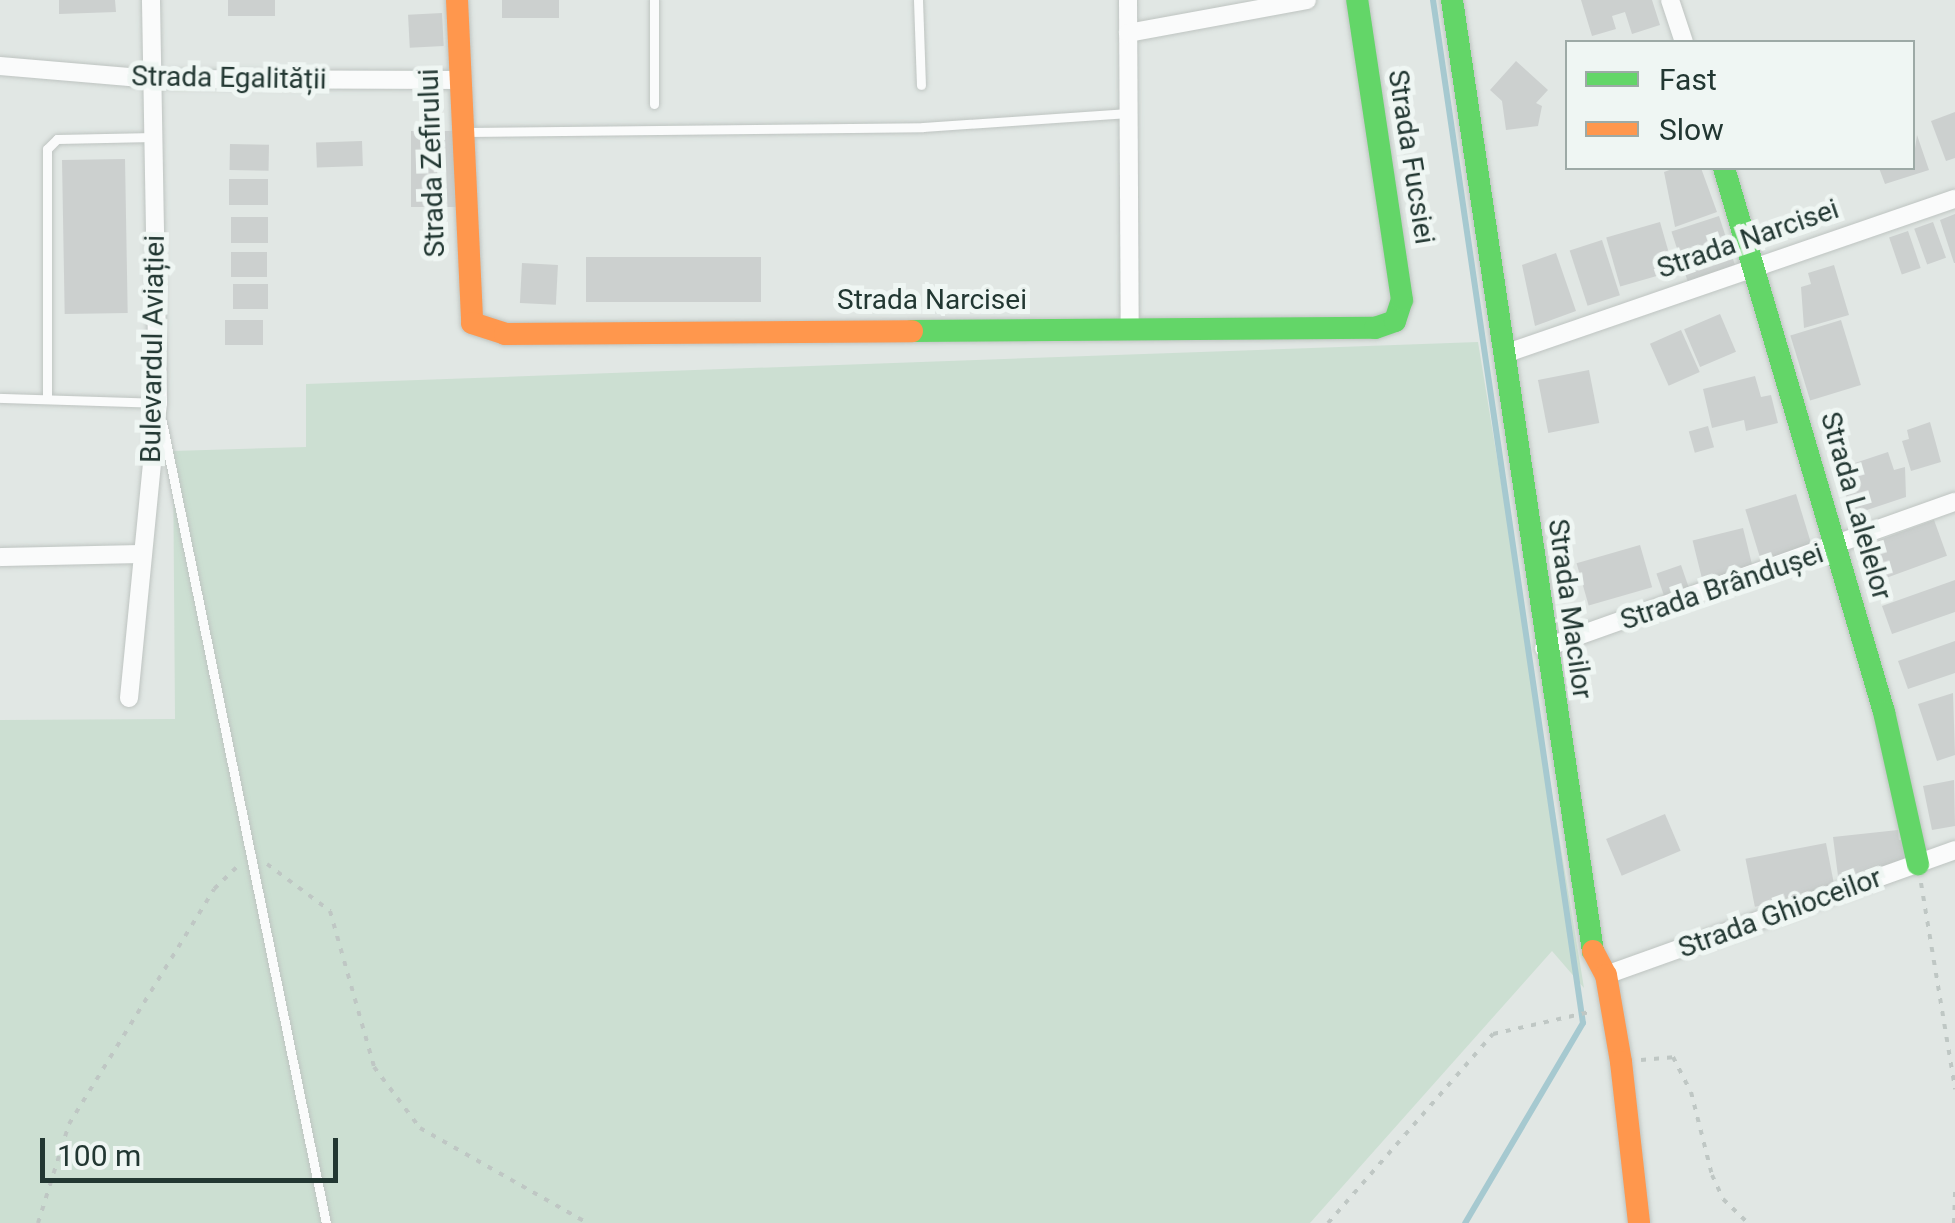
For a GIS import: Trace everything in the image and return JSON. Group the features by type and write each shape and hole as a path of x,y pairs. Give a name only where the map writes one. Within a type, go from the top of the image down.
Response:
{"street":[{"name":"Bulevardul Aviației","path":"129,698 158,403 151,0"},
{"name":"Strada Zefirului","path":"457,0 472,323"},
{"path":"1128,0 1130,329"},
{"path":"1128,33 1307,0"},
{"name":"Strada Fucsiei","path":"1357,0 1402,300 1395,321"},
{"name":"Strada Macilor","path":"1452,0 1544,648 1594,956 1606,975 1621,1062 1639,1223"},
{"path":"1670,0 1683,40"},
{"name":"Strada Egalității","path":"0,66 152,78 459,80"},
{"name":"Strada Lalelelor","path":"1725,170 1758,269 1836,549 1918,864"},
{"name":"Strada Narcisei","path":"1504,354 1955,199"},
{"name":"Strada Narcisei","path":"472,323 505,334 1374,328 1395,321"},
{"name":"Strada Brândușei","path":"1544,648 1836,549 1955,502"},
{"path":"0,557 144,554"},
{"name":"Strada Ghioceilor","path":"1606,975 1955,850"}],"lane":[{"path":"654,0 654,104"},
{"path":"918,0 922,85"},
{"path":"461,132 923,127 1128,112"},
{"path":"47,399 47,149 58,139 154,138"},
{"path":"0,398 158,403 326,1223"}],"path":[{"path":"38,1223 69,1124 214,889 250,855 294,878 330,911 374,1067 420,1128 587,1223"},
{"path":"1918,864 1955,1090"},
{"path":"1328,1223 1493,1034 1591,1012"},
{"path":"1621,1062 1673,1057 1690,1092 1722,1199 1748,1223"},
{"path":"1954,1223 1955,1187"}],"green space":[{"path":"1478,342 1584,988 1552,951 1310,1223 0,1223 0,720 175,719 173,451 306,447 306,384"}],"building":[{"path":"59,0 115,0 116,12 59,14"},
{"path":"228,0 275,0 275,16 228,16"},
{"path":"502,0 559,0 559,18 502,18"},
{"path":"1581,0 1652,0 1660,25 1632,34 1625,12 1612,16 1616,29 1592,36"},
{"path":"442,13 444,46 410,48 408,15"},
{"path":"1516,61 1548,90 1536,103 1542,106 1538,126 1506,130 1502,101 1490,90"},
{"path":"1955,112 1955,158 1946,161 1931,121"},
{"path":"411,131 456,131 456,207 411,207"},
{"path":"1917,135 1929,170 1885,184 1880,170 1915,170"},
{"path":"362,141 363,166 317,168 316,143"},
{"path":"230,144 269,145 269,171 230,170"},
{"path":"125,159 128,313 65,314 62,160"},
{"path":"1702,170 1717,212 1675,227 1664,172"},
{"path":"229,179 268,179 268,205 229,205"},
{"path":"1955,214 1955,263 1954,263 1940,220"},
{"path":"1719,216 1736,269 1689,285 1671,231"},
{"path":"231,217 268,217 268,243 231,243"},
{"path":"1660,222 1674,271 1620,286 1606,237"},
{"path":"1933,222 1946,258 1927,265 1914,229"},
{"path":"1908,231 1921,268 1902,274 1889,238"},
{"path":"1602,240 1620,295 1588,306 1570,251"},
{"path":"231,252 267,252 267,277 231,277"},
{"path":"1556,253 1576,311 1535,326 1522,265"},
{"path":"586,257 761,257 761,302 586,302"},
{"path":"522,263 558,265 556,305 520,303"},
{"path":"1834,265 1849,315 1804,328 1801,287 1811,284 1808,273"},
{"path":"233,284 268,284 268,309 233,309"},
{"path":"1720,314 1736,352 1700,367 1684,329"},
{"path":"225,320 263,320 263,345 225,345"},
{"path":"1841,320 1861,385 1810,401 1790,335"},
{"path":"1681,330 1700,372 1669,386 1650,344"},
{"path":"1589,370 1599,423 1548,433 1538,380"},
{"path":"1755,376 1761,397 1771,395 1778,423 1746,431 1744,420 1712,428 1703,389"},
{"path":"1930,422 1941,462 1911,471 1902,441 1909,439 1907,430"},
{"path":"1708,426 1714,447 1695,453 1689,432"},
{"path":"1888,452 1894,470 1905,467 1906,497 1852,515 1837,469"},
{"path":"1796,494 1814,552 1763,568 1745,509"},
{"path":"1934,520 1947,556 1881,580 1868,544"},
{"path":"1743,528 1754,572 1703,584 1693,541"},
{"path":"1640,545 1652,587 1589,605 1577,563"},
{"path":"1681,565 1690,591 1666,600 1656,573"},
{"path":"1955,580 1955,612 1892,634 1882,606"},
{"path":"1955,641 1955,673 1908,689 1898,661"},
{"path":"1953,693 1955,755 1937,761 1918,704"},
{"path":"1954,780 1955,826 1932,830 1923,786"},
{"path":"1665,814 1681,851 1622,876 1606,839"},
{"path":"1898,830 1899,840 1907,840 1904,868 1838,876 1833,837"},
{"path":"1826,843 1835,891 1755,907 1746,859"}],"waterway":[{"path":"1433,0 1583,1023 1465,1223"}],"traffic: fast":[{"path":"912,331 1375,328 1395,321 1402,300 1357,0"},
{"path":"1452,0 1593,951"},
{"path":"1725,170 1884,712 1918,864"}],"traffic: slow":[{"path":"457,0 472,323 505,334 912,331"},
{"path":"1593,951 1606,975 1621,1062 1639,1223"}]}
